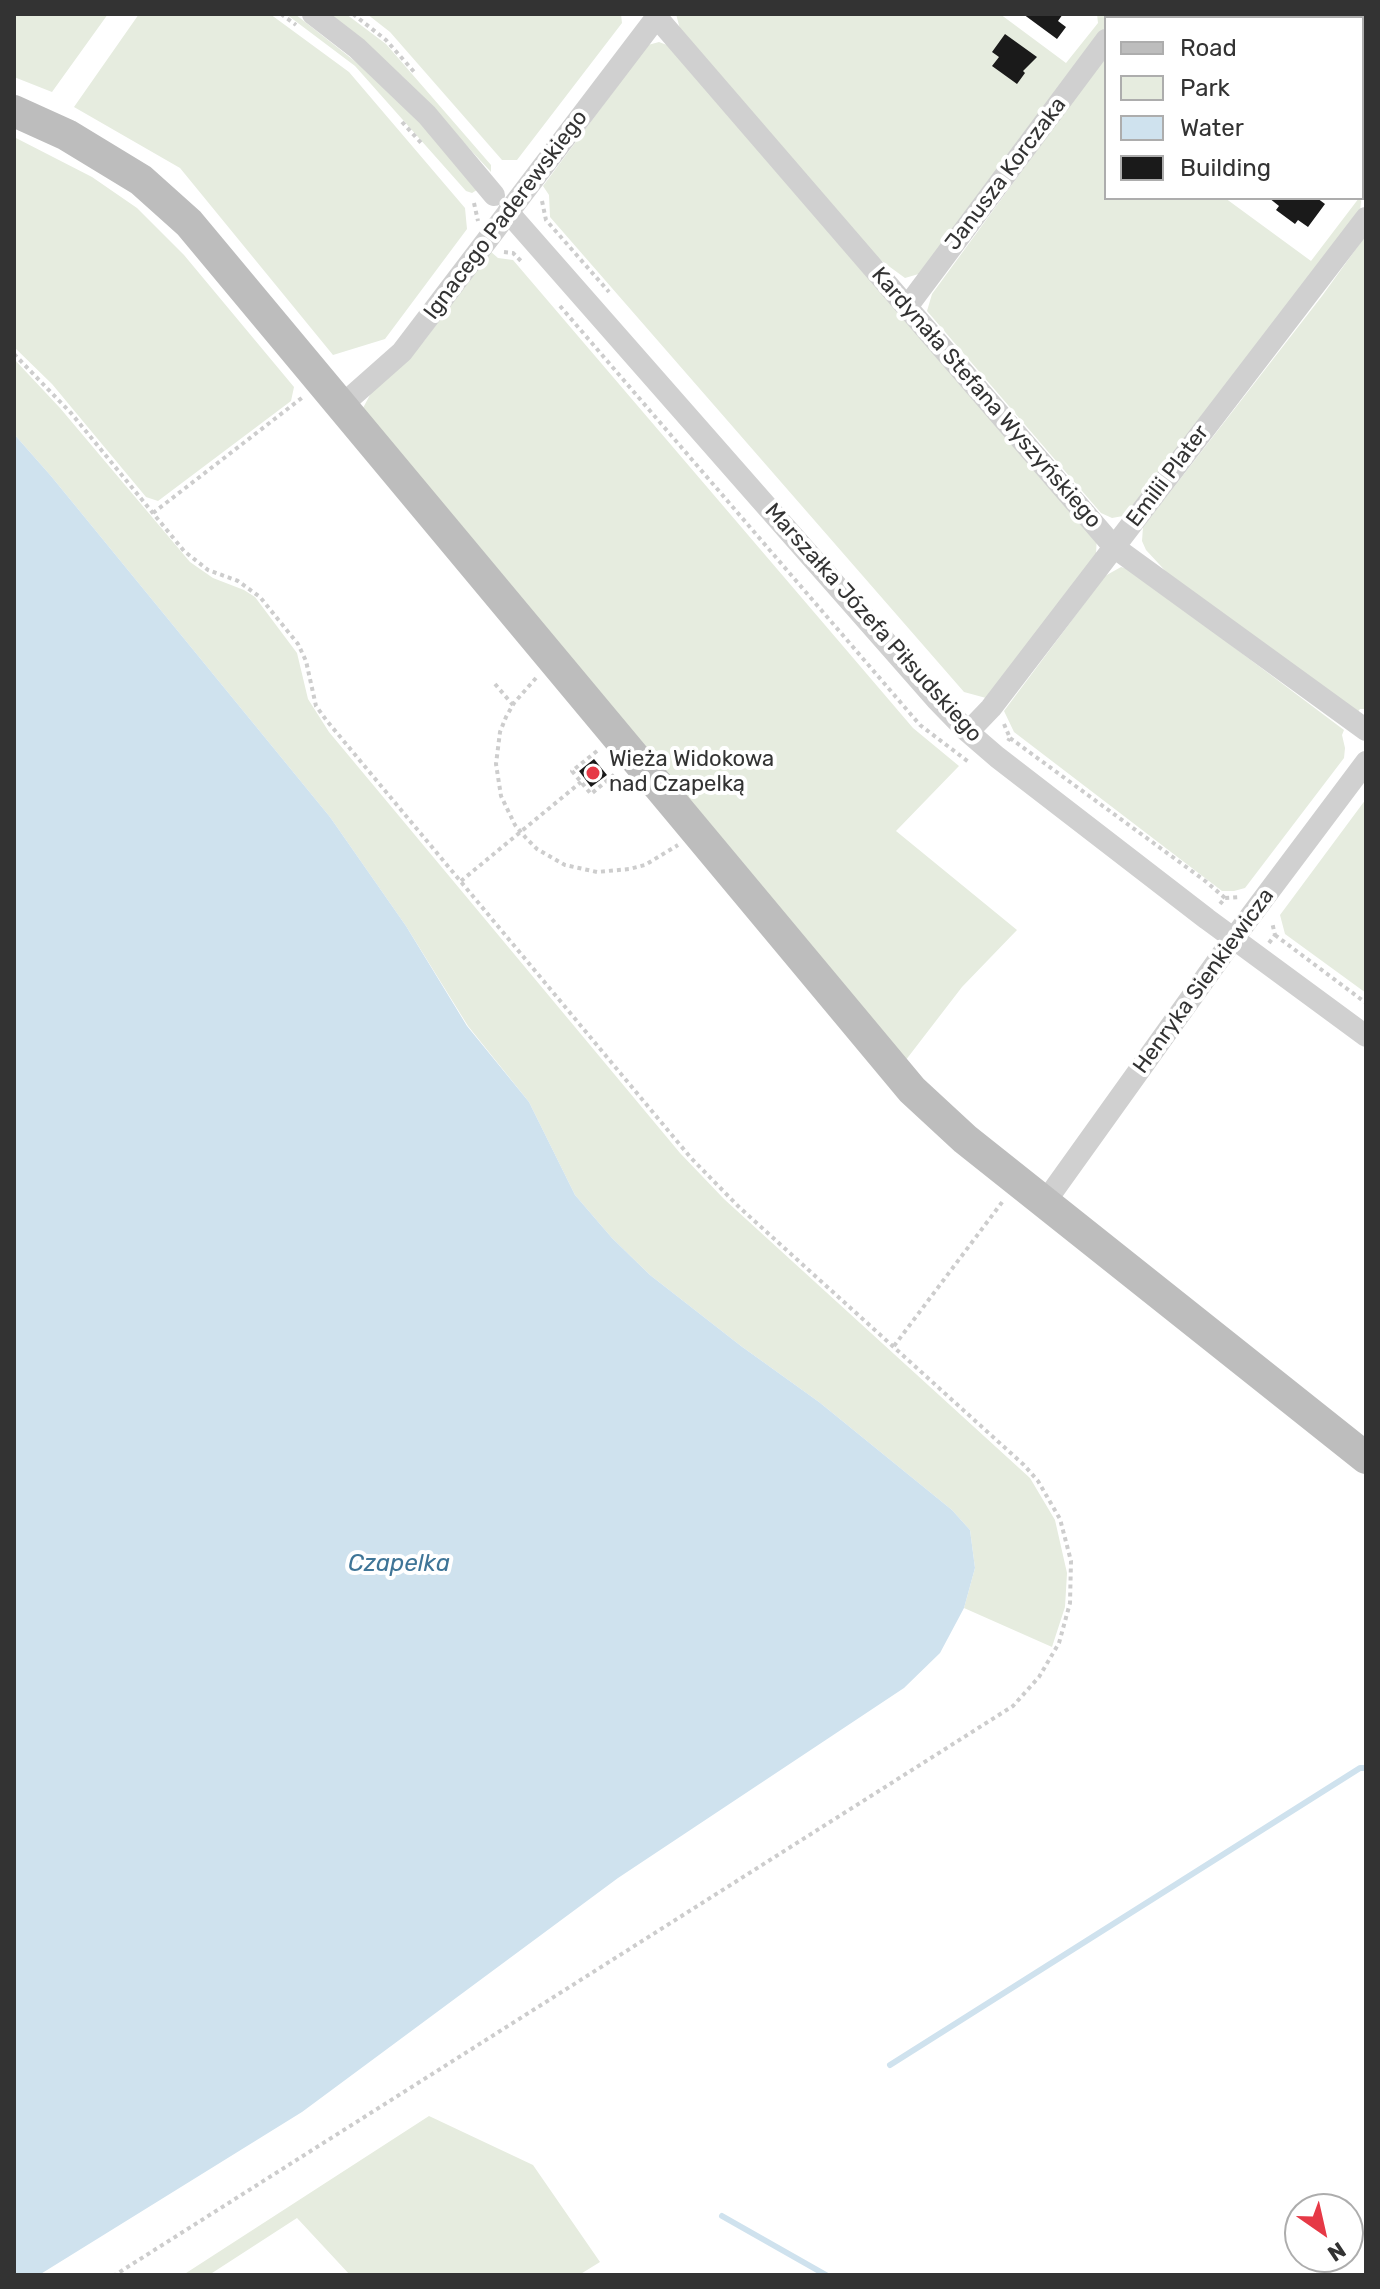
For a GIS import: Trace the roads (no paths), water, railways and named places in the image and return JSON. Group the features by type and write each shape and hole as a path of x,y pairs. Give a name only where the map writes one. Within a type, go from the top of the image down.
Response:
{"street":[{"name":"Marszałka Józefa Piłsudskiego","path":"313,14 357,48 427,115 501,204 531,234 968,732 1366,1036"},
{"name":"Ignacego Paderewskiego","path":"341,406 402,352 501,204 656,15"},
{"name":"Kardynała Stefana Wyszyńskiego","path":"656,15 1114,547 1366,730"},
{"name":"Janusza Korczaka","path":"907,307 1104,43"},
{"path":"14,111 67,135 141,180 189,223 912,1090 965,1139 1366,1458"},
{"name":"Emilii Plater","path":"968,732 991,708 1366,218"},
{"name":"Henryka Sienkiewicza","path":"1045,1202 1234,938 1366,762"}],"water":[{"name":"Czapelka","path":"14,434 330,817 406,926 467,1026 529,1102 575,1195 612,1238 650,1275 819,1402 952,1510 970,1530 975,1568 964,1608 940,1653 904,1688 618,1878 302,2112 39,2275 14,2275"}],"waterway":[{"path":"890,2065 1360,1768 1366,1768"},
{"path":"722,2216 826,2275"}],"place":[{"name":"Wieża Widokowa nad Czapelką","path":"593,773"}]}
